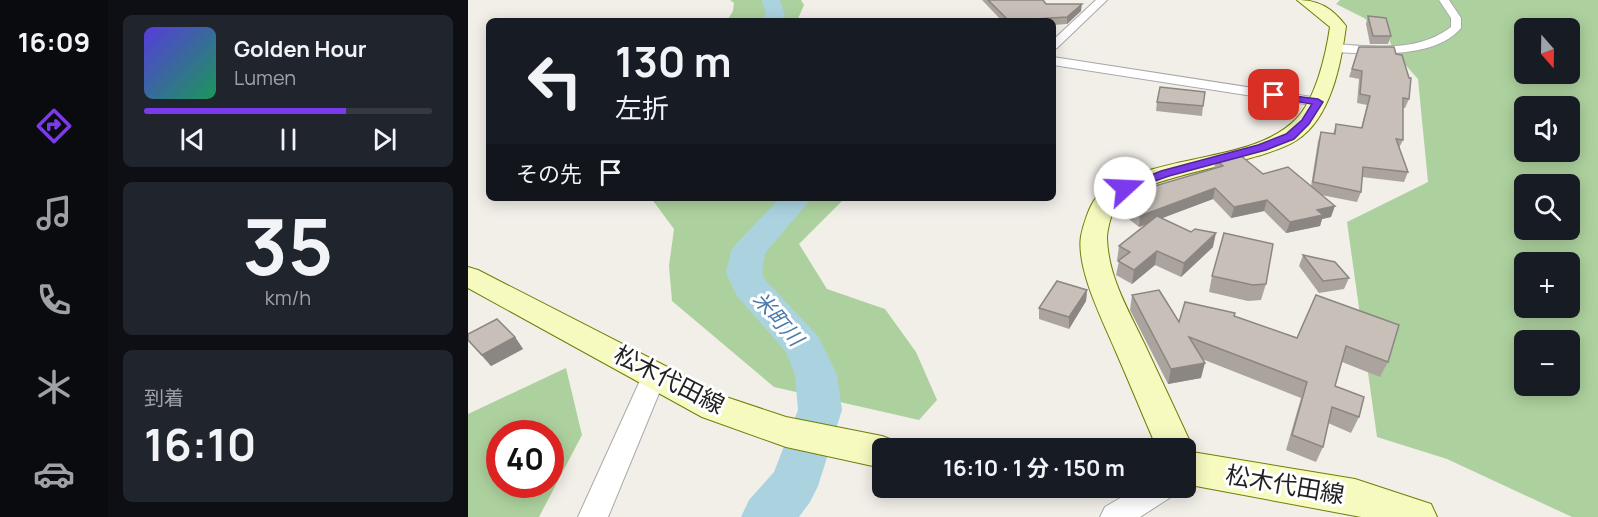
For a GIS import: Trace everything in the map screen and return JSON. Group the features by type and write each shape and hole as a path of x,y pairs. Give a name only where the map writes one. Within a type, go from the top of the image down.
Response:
{"street":[{"path":"1056,43 1102,0"},
{"path":"1171,438 1100,280 1094,237 1104,204 1125,188 1165,173 1262,148 1290,136 1305,122 1318,102 1335,48 1338,26 1330,17 1304,0"},
{"path":"1335,48 1390,49 1450,35 1456,28 1456,18 1444,0"},
{"path":"1056,60 1318,102"},
{"name":"松木代田線","path":"468,276 714,407 786,432 872,450"},
{"path":"593,517 655,374"},
{"name":"松木代田線","path":"1196,469 1355,497 1417,517"},
{"path":"1115,517 1145,498"}],"green space":[{"path":"730,0 801,0 804,5 798,18 729,18 734,3"},
{"path":"1340,0 1598,0 1598,517 1572,517 1447,459 1377,437 1347,222 1428,182 1418,79 1394,52 1389,39 1364,18 1336,4"},
{"path":"653,201 842,201 799,244 827,289 885,309 916,352 937,400 919,420 774,387 672,301 669,266 674,229"},
{"path":"566,368 582,435 564,469 564,420 486,420 486,498 549,498 539,517 468,517 468,414"}],"building":[{"path":"988,0 1043,0 1046,4 1082,4 1067,17 1006,18"},
{"path":"1368,16 1386,18 1391,36 1373,36"},
{"path":"1359,47 1394,47 1396,54 1402,55 1409,78 1411,78 1409,99 1403,98 1403,140 1396,139 1408,172 1363,167 1361,192 1313,182 1321,132 1335,134 1336,124 1362,128 1370,96 1360,94 1362,71 1352,69"},
{"path":"1160,87 1205,92 1203,106 1157,102"},
{"path":"1240,155 1263,174 1288,167 1335,206 1317,210 1323,215 1290,222 1267,200 1234,207 1215,188 1140,216 1118,200 1140,191 1136,185 1151,181 1155,186 1223,166 1216,160"},
{"path":"1157,216 1191,232 1195,229 1216,233 1184,263 1157,251 1134,270 1118,261 1130,252 1119,246"},
{"path":"1224,233 1273,244 1266,284 1253,285 1212,276"},
{"path":"1303,255 1335,262 1349,278 1323,281"},
{"path":"1057,281 1087,290 1069,317 1039,308"},
{"path":"1159,290 1179,322 1185,302 1235,313 1234,316 1297,338 1316,295 1399,325 1388,362 1346,346 1335,386 1364,397 1359,417 1332,407 1323,447 1292,435 1307,382 1189,337 1205,363 1171,369 1132,295"},
{"path":"497,319 515,337 482,355 468,340 468,334"}],"waterway":[{"name":"米町川","path":"771,0 776,15 772,18"},
{"name":"米町川","path":"767,517 793,486 820,410 816,375 804,346 750,287 744,273 748,251 794,201"}],"route":[{"path":"1125,188 1165,173 1262,148 1290,136 1305,122 1318,102 1274,95"}]}
